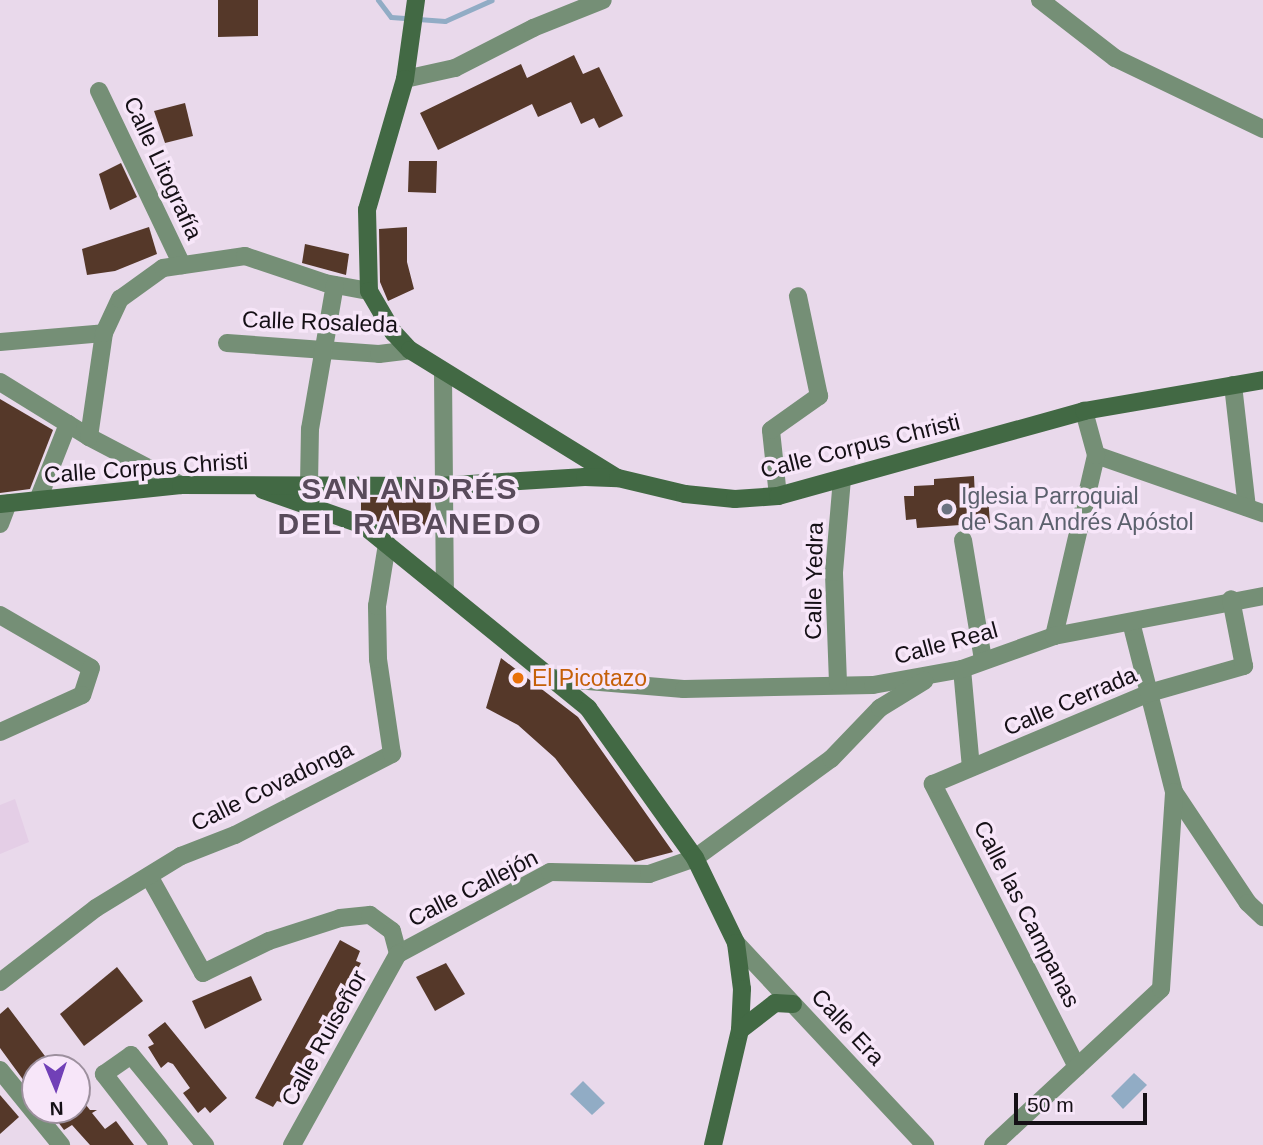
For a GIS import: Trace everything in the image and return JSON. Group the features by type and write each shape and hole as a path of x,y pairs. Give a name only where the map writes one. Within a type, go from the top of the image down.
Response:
{"street":[{"path":"404,79 456,68 533,27 603,0"},
{"path":"1041,0 1115,58 1263,129"},
{"path":"416,5 404,79 367,210 369,291 393,332 411,350 443,373 566,444 618,478"},
{"name":"Calle Litografía","path":"99,91 182,265"},
{"path":"89,437 104,333 120,299 163,268 245,256 335,285 369,291"},
{"path":"309,485 310,429 335,285"},
{"path":"778,496 771,430 818,396 798,296"},
{"path":"0,342 104,333"},
{"name":"Calle Rosaleda","path":"227,343 379,354 411,350"},
{"path":"1096,455 1255,510 1247,383 1263,369"},
{"path":"443,373 447,485 445,592"},
{"path":"0,382 89,437 181,485"},
{"name":"Calle Corpus Christi","path":"4,503 181,485 447,485 568,478 618,478 685,494 735,499 778,496 1084,411 1247,383"},
{"path":"1054,636 1096,455 1084,411"},
{"path":"38,500 68,424"},
{"path":"566,444 568,478"},
{"name":"Calle Yedra","path":"838,683 834,572 842,479"},
{"path":"243,484 337,513 387,544 552,678 588,708 695,858 736,943 742,989 740,1030 713,1145"},
{"path":"337,513 338,486"},
{"path":"0,524 4,503"},
{"path":"963,540 983,660"},
{"name":"Calle Covadonga","path":"0,982 96,908 149,876 392,754 378,659 377,606 387,544"},
{"name":"Calle Real","path":"552,678 684,689 838,683 873,685 933,676 1054,636 1132,622 1231,599 1263,596"},
{"name":"Calle Cerrada","path":"933,784 1149,693 1244,666 1231,599"},
{"path":"0,615 92,668 82,695 0,732"},
{"path":"993,1145 1161,989 1174,792 1132,622"},
{"name":"Calle Cerrada","path":"962,668 971,768"},
{"name":"Calle Callejón","path":"398,954 550,872 649,874 695,858 831,760 880,708 933,676"},
{"name":"Calle las Campanas","path":"933,784 1077,1067"},
{"path":"1174,792 1248,903 1263,918"},
{"path":"149,876 203,972 270,941 340,918 370,915 392,931 398,954"},
{"name":"Calle Era","path":"736,943 925,1145"},
{"name":"Calle Ruiseñor","path":"292,1145 398,954"},
{"path":"740,1030 775,1003 793,1004"},
{"path":"159,1145 104,1074 131,1055 205,1145"},
{"path":"0,1070 61,1145"}],"shaded area":[{"path":"15,799 29,842 0,854 0,805"}],"water":[{"path":"1134,1073 1147,1085 1123,1109 1111,1096"},
{"path":"583,1081 605,1103 592,1115 570,1094"}],"building":[{"path":"218,0 258,0 258,36 218,37"},
{"path":"574,55 583,74 599,67 623,116 599,128 594,118 581,124 571,102 538,117 532,104 438,150 420,113 521,64 527,78"},
{"path":"185,103 193,136 165,143 154,111"},
{"path":"409,161 437,161 436,193 408,192"},
{"path":"121,163 137,197 110,210 99,174"},
{"path":"149,227 157,254 115,271 87,275 82,249"},
{"path":"407,227 407,262 414,289 388,301 380,282 379,229"},
{"path":"305,244 349,254 346,275 302,263"},
{"path":"0,399 53,430 30,489 0,493"},
{"name":"Iglesia Parroquial de San Andrés Apóstol","path":"974,476 975,498 988,497 990,523 917,528 916,519 906,520 904,496 914,496 914,486 934,485 934,479"},
{"path":"361,497 431,497 430,529 393,528 377,521 361,512"},
{"path":"501,658 578,717 673,852 635,862 555,758 518,725 486,708"},
{"path":"340,940 360,951 356,961 361,963 284,1103 277,1101 273,1107 255,1098"},
{"path":"446,963 465,994 435,1011 416,977"},
{"path":"117,967 143,1001 84,1046 60,1014"},
{"path":"251,976 262,1000 205,1029 192,1001"},
{"path":"8,1007 43,1054 21,1054 21,1077 0,1048 0,1014"},
{"path":"165,1022 227,1098 210,1113 205,1107 198,1113 183,1093 190,1088 173,1064 168,1062 161,1068 148,1047 154,1044 148,1035"},
{"path":"0,1095 19,1117 0,1134"},
{"path":"91,1110 97,1110 92,1113 105,1129 116,1121 134,1145 90,1145 72,1125 64,1130 60,1124 91,1124"}],"waterway":[{"path":"378,0 391,17 445,21 492,0"}],"place":[{"name":"Iglesia Parroquial de San Andrés Apóstol","path":"947,509"},
{"name":"El Picotazo","path":"518,678"}],"district":[{"name":"SAN ANDRÉS DEL RABANEDO","path":"410,506"}]}
